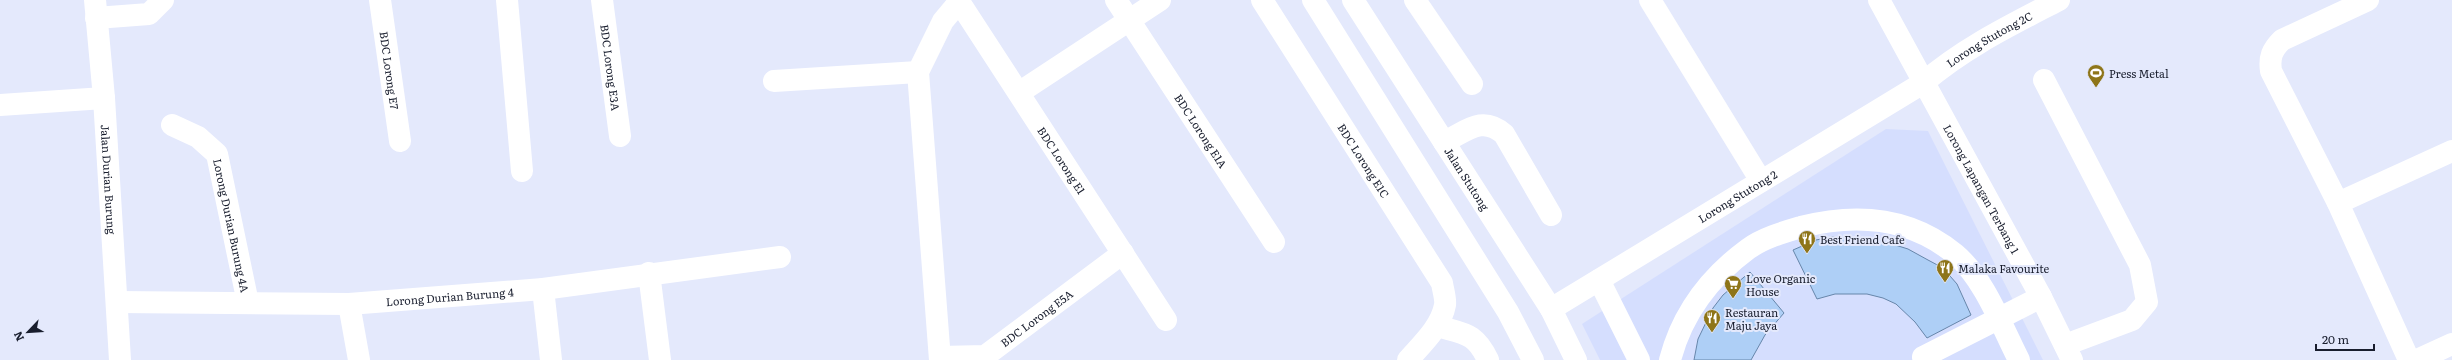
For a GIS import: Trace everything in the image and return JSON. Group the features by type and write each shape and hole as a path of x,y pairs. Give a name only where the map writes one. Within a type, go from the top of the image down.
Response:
{"street":[{"path":"96,9 149,14 163,0"},
{"name":"BDC Lorong E7","path":"380,0 400,141"},
{"path":"507,0 522,171"},
{"name":"BDC Lorong E3A","path":"602,0 620,136"},
{"name":"BDC Lorong E1A","path":"1116,0 1274,242"},
{"path":"1020,92 1160,0"},
{"name":"BDC Lorong E1C","path":"1262,0 1442,283 1445,304 1437,326"},
{"path":"1313,0 1508,312 1533,360"},
{"name":"Jalan Stutong","path":"1353,0 1551,309 1576,360"},
{"path":"1415,0 1472,84"},
{"path":"1650,0 1761,181"},
{"name":"Lorong Lapangan Terbang 1","path":"1879,0 2041,297 2069,353"},
{"name":"Lorong Stutong 2C","path":"1923,83 1950,60 1975,44 2059,0"},
{"path":"2368,0 2282,40 2274,48 2270,61 2271,71 2338,203 2409,360"},
{"path":"940,358 918,72 943,21 959,1"},
{"name":"BDC Lorong E1","path":"959,1 1020,92 1166,320"},
{"name":"Jalan Durian Burung","path":"96,9 104,98 118,302 120,360"},
{"path":"774,81 918,72"},
{"path":"2044,80 2140,265 2147,302 2132,320 2069,353"},
{"name":"Lorong Stutong 2","path":"1551,309 1923,83"},
{"path":"0,105 104,98"},
{"path":"1444,142 1485,124 1495,126 1504,134 1551,215"},
{"name":"Lorong Durian Burung 4A","path":"172,125 198,137 217,154 248,303"},
{"path":"2338,203 2452,151"},
{"path":"1670,360 1683,321 1705,289 1723,269 1750,248 1784,232 1822,222 1858,218 1896,224 1926,236 1955,255 1975,276 2019,360"},
{"name":"BDC Lorong E5A","path":"940,358 986,358 1123,253"},
{"name":"Lorong Durian Burung 4","path":"118,302 349,304 543,289 650,273 780,258"},
{"path":"650,273 660,360"},
{"path":"1599,280 1639,360"},
{"path":"543,289 550,360"},
{"path":"1922,359 2041,297"},
{"path":"349,304 359,360"},
{"path":"1408,360 1437,326 1471,337 1480,344 1488,360"},
{"path":"2417,360 2452,344"}],"shaded area":[{"path":"1886,129 1928,131 2043,360 1600,360 1582,324"}],"building":[{"path":"1831,237 1876,239 1908,249 1943,268 1957,284 1971,315 1927,338 1915,322 1896,304 1883,298 1867,294 1835,294 1817,299 1793,250 1816,240"},
{"path":"1750,272 1784,313 1765,335 1751,360 1694,360 1698,339 1713,308 1723,295"}],"place":[{"name":"Press Metal","path":"2096,88"},
{"name":"Best Friend Cafe","path":"1807,254"},
{"name":"Malaka Favourite","path":"1945,283"},
{"name":"Love Organic House","path":"1733,299"},
{"name":"Restauran Maju Jaya","path":"1712,333"}]}
